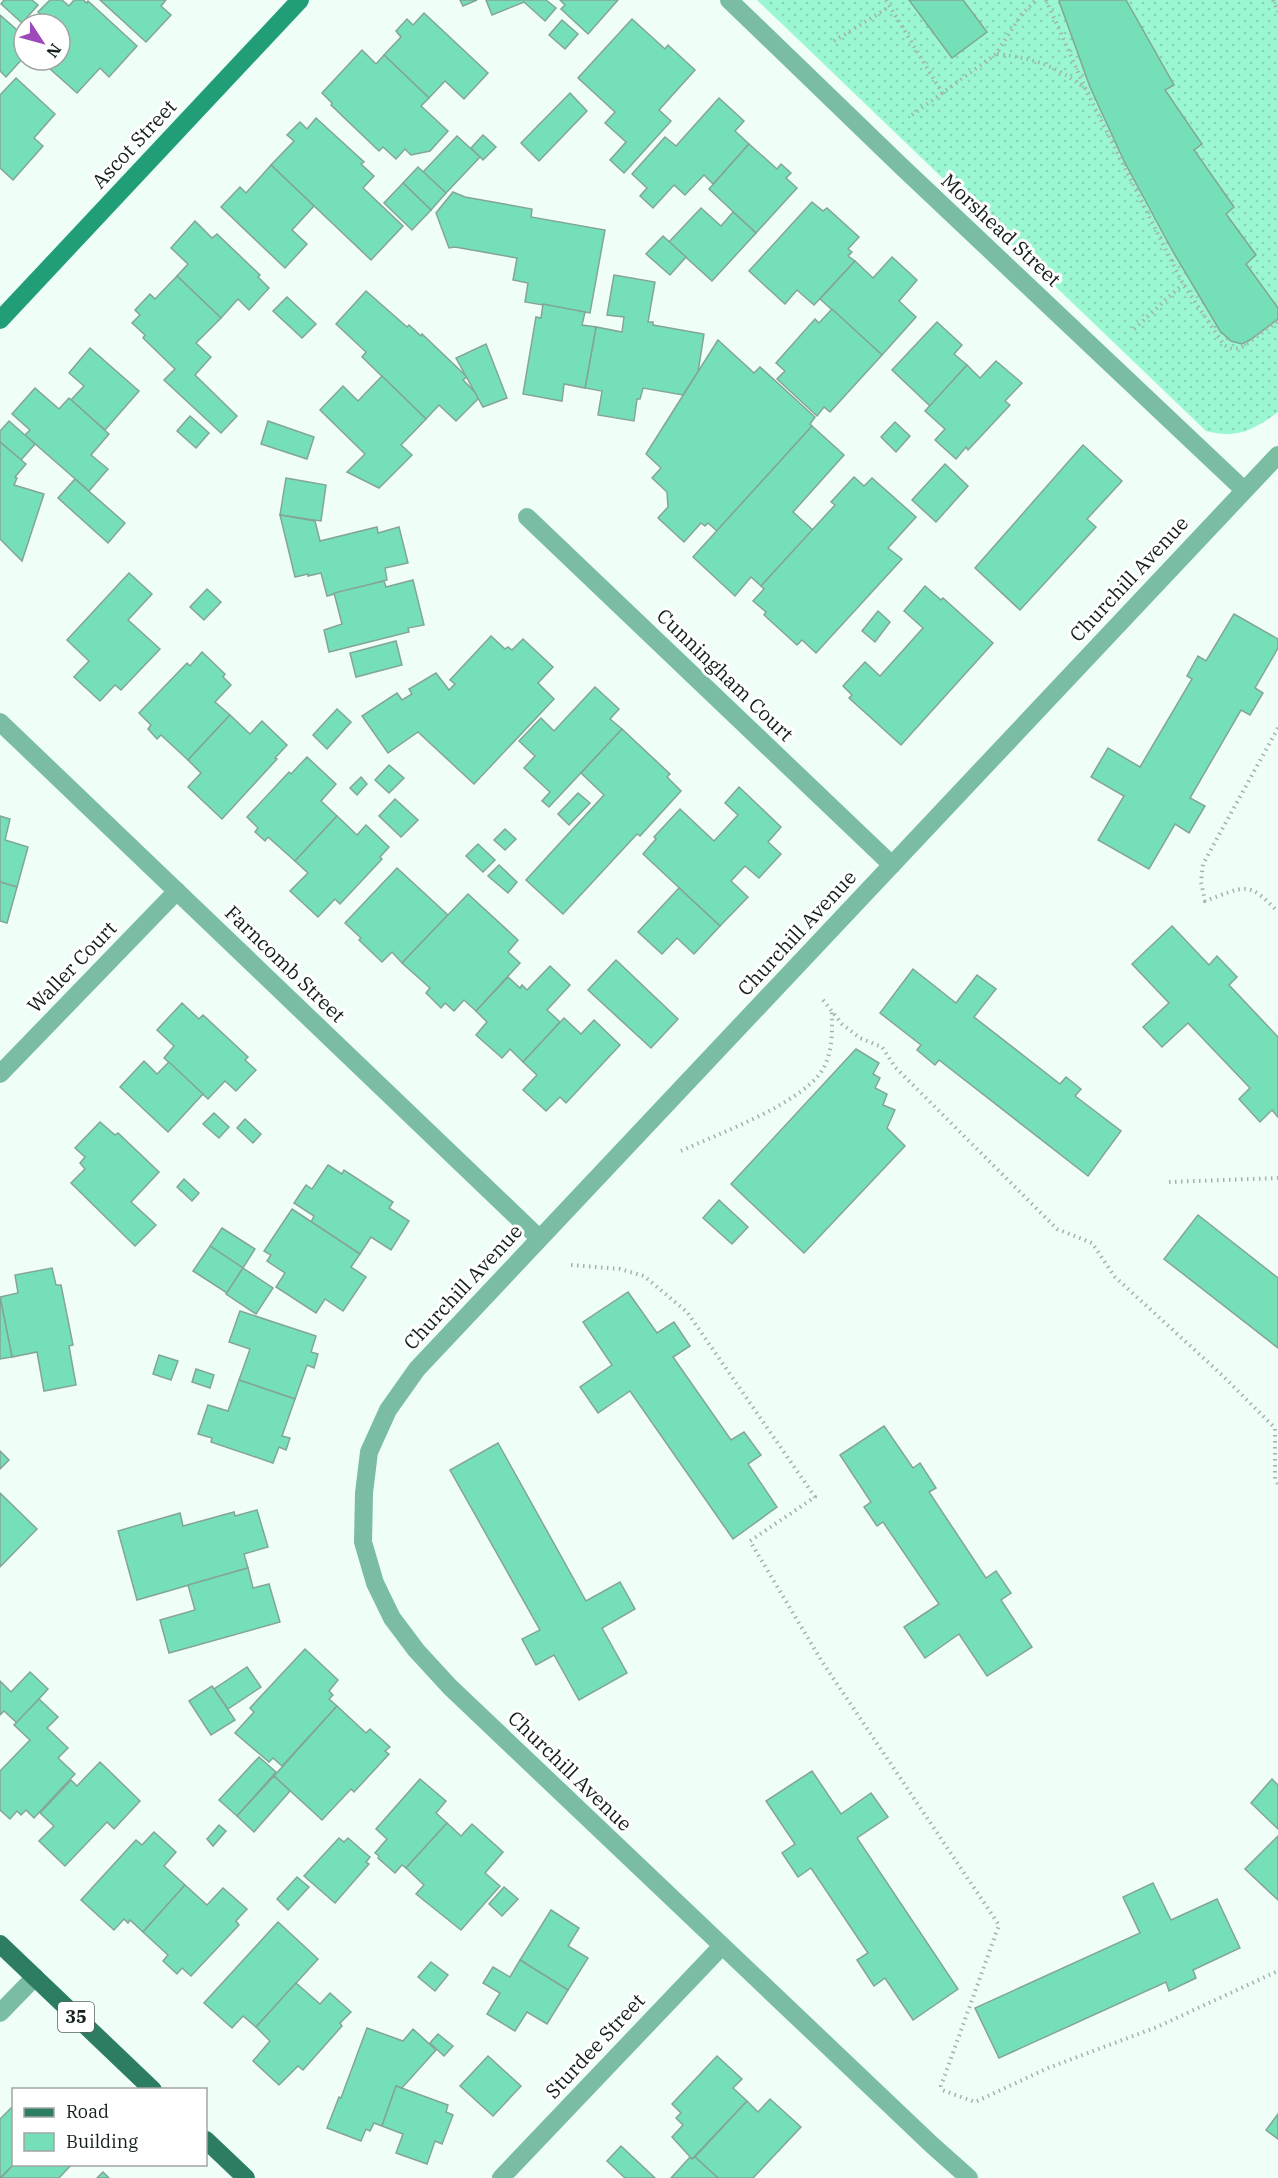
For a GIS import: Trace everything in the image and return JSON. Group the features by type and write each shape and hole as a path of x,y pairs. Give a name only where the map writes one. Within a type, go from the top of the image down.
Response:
{"main road":[{"name":"35","path":"0,1944 151,2088"},
{"path":"207,2141 246,2178"}],"street":[{"name":"Ascot Street","path":"0,320 300,0"},
{"name":"Morshead Street","path":"729,0 1244,490"},
{"name":"Churchill Avenue","path":"969,2178 450,1687 416,1650 392,1618 375,1583 363,1542 364,1493 369,1452 388,1410 417,1369 1278,455"},
{"name":"Cunningham Court","path":"527,517 892,865"},
{"name":"Farncomb Street","path":"0,722 539,1238"},
{"name":"Waller Court","path":"0,1074 177,891"},
{"name":"Sturdee Street","path":"501,2178 722,1946"},
{"path":"0,2013 34,1977"}],"path":[{"path":"886,0 943,94"},
{"path":"912,115 996,54 1022,15 1036,0"},
{"path":"1046,0 1086,90 1183,284 1224,345 1232,349 1241,348 1278,321"},
{"path":"1273,0 1278,12"},
{"path":"834,40 889,7"},
{"path":"996,54 1045,63 1066,74 1086,90"},
{"path":"1134,329 1183,284"},
{"path":"1278,728 1203,864 1201,882 1205,901 1242,888 1255,890 1278,912"},
{"path":"824,1000 842,1024 860,1038 882,1047 895,1067 1057,1229 1092,1243 1115,1277 1222,1375 1275,1428 1275,1479 1278,1484"},
{"path":"681,1151 771,1110 805,1090 825,1068 832,1044 832,1010"},
{"path":"1169,1182 1278,1178"},
{"path":"572,1265 620,1269 644,1276 687,1312 815,1497 750,1541 821,1660 999,1925 941,2086 942,2090 975,2102 1048,2068 1157,2027 1278,1971"}],"green space":[{"path":"757,0 1278,0 1278,412 1261,424 1244,431 1227,434 1206,431"}],"building":[{"path":"4,0 32,0 38,5 32,12 12,12 12,14 1,4"},
{"path":"50,0 62,0 69,6 74,0 83,0 87,3 88,1 137,46 109,77 100,68 77,93 53,72 72,72 72,12 38,12"},
{"path":"100,0 166,0 161,6 171,15 146,42"},
{"path":"460,0 477,0 463,6"},
{"path":"486,0 546,0 556,8 545,21 524,2 492,15"},
{"path":"560,0 618,0 588,34 561,9 565,5"},
{"path":"909,0 963,0 987,32 952,58"},
{"path":"1126,0 1174,85 1165,90 1202,144 1194,150 1234,207 1226,214 1256,255 1246,264 1278,308 1278,319 1250,340 1242,344 1231,341 1220,331 1172,250 1124,161 1090,87 1059,1"},
{"path":"424,13 488,73 464,99 445,81 429,98 384,55 401,37 396,31 407,19 413,25"},
{"path":"0,15 12,26 12,70 6,77 0,71"},
{"path":"632,19 665,49 668,45 695,70 659,110 671,121 624,173 610,160 626,142 605,123 615,112 578,78"},
{"path":"562,20 578,34 565,49 549,35"},
{"path":"362,50 376,64 384,55 429,98 421,106 448,131 430,151 411,155 405,149 396,159 383,147 379,151 331,105 332,103 322,93"},
{"path":"16,78 55,114 34,138 43,146 13,180 0,168 0,95"},
{"path":"570,93 587,111 539,161 521,143"},
{"path":"719,98 744,121 735,131 749,144 713,184 704,175 685,195 674,185 653,208 640,196 647,188 632,174 665,137 676,146"},
{"path":"316,118 364,162 361,164 374,176 363,188 403,226 371,260 271,165 294,141 287,135 300,122 307,129"},
{"path":"483,135 496,147 483,160 471,148"},
{"path":"457,136 480,157 446,193 423,172"},
{"path":"749,144 777,169 781,164 791,173 786,178 797,188 756,233 709,189"},
{"path":"271,165 314,206 292,230 307,244 285,268 221,207 240,187 246,193"},
{"path":"418,167 446,193 431,210 403,183"},
{"path":"403,183 431,210 412,230 384,203"},
{"path":"453,192 465,197 532,209 531,217 605,230 590,313 525,302 528,283 513,280 517,258 455,247 449,248 436,213"},
{"path":"812,202 823,211 827,208 859,237 848,249 852,252 848,256 855,261 814,305 797,290 785,304 749,271"},
{"path":"701,208 721,226 733,212 756,233 712,281 669,242"},
{"path":"195,221 212,238 217,234 260,275 258,277 269,288 249,310 238,299 221,318 177,276 188,264 171,248"},
{"path":"663,236 686,257 670,275 646,254"},
{"path":"892,257 917,280 899,301 916,317 882,355 820,299 855,261 873,278"},
{"path":"614,275 655,282 648,322 653,322 653,325 704,334 698,372 683,395 643,388 640,399 637,399 634,421 598,415 602,391 585,388 596,327 622,332 624,317 607,315"},
{"path":"177,276 221,318 196,343 211,357 195,375 237,416 221,433 164,380 175,369 143,338 145,335 132,323 140,315 135,310 150,294 155,299"},
{"path":"366,291 407,327 409,325 421,336 422,334 467,377 463,380 479,398 456,421 439,405 426,419 362,357 366,352 336,324"},
{"path":"287,297 316,324 302,338 273,311"},
{"path":"543,304 585,312 582,325 596,327 585,388 564,384 562,401 523,394 536,317 541,318"},
{"path":"832,309 882,355 830,412 824,407 817,416 777,379 785,371 776,363 815,319 819,323"},
{"path":"937,322 962,345 954,354 967,365 930,406 892,370"},
{"path":"718,340 754,373 760,367 815,417 810,424 812,426 717,531 708,523 705,526 701,523 684,542 658,518 668,507 667,492 652,478 661,468 646,454"},
{"path":"486,344 507,398 483,407 456,358"},
{"path":"90,348 139,391 105,430 71,400 84,386 69,373"},
{"path":"996,361 1022,383 1005,401 1010,405 968,450 966,447 956,459 935,440 945,429 925,411 967,365 980,378"},
{"path":"382,376 426,419 401,445 412,455 379,488 347,472 365,454 320,410 343,386 358,401"},
{"path":"35,388 59,409 69,398 109,434 91,455 108,469 89,491 25,435 30,430 12,414"},
{"path":"190,416 209,433 196,448 177,431"},
{"path":"9,421 35,444 21,460 0,442 0,431"},
{"path":"268,421 314,437 307,459 261,444"},
{"path":"895,422 910,436 896,452 881,437"},
{"path":"812,426 844,455 793,512 813,530 761,586 751,577 735,596 693,557"},
{"path":"0,442 26,464 15,477 17,478 14,485 44,494 22,561 0,539"},
{"path":"1083,445 1122,481 1087,519 1096,527 1020,610 975,568"},
{"path":"945,464 968,486 936,522 912,500"},
{"path":"854,477 864,486 872,478 916,517 888,548 902,559 816,653 802,640 797,645 764,615 766,612 753,601 764,589 761,586 835,505 831,502"},
{"path":"286,478 326,485 321,521 280,515"},
{"path":"75,479 125,523 108,543 58,498"},
{"path":"280,515 315,521 320,541 377,527 378,533 399,527 408,563 385,568 387,580 327,596 321,573 295,577"},
{"path":"129,573 152,594 128,620 160,649 121,690 115,685 100,701 74,677 89,661 67,640"},
{"path":"413,580 424,625 408,628 409,632 329,652 324,630 342,624 334,593 384,581 386,587"},
{"path":"925,586 941,600 943,598 993,643 901,745 849,698 852,695 843,686 865,662 880,676 923,628 904,611"},
{"path":"207,589 221,602 204,620 190,607"},
{"path":"878,611 890,622 875,642 862,631"},
{"path":"1234,614 1278,639 1278,648 1255,688 1263,693 1250,715 1241,710 1190,798 1205,806 1189,833 1175,824 1149,869 1098,840 1124,796 1091,777 1108,748 1140,767 1192,679 1187,676 1198,656 1206,661"},
{"path":"491,636 505,649 508,647 512,650 523,639 553,667 538,683 554,699 474,784 418,732 388,753 362,716 397,693 402,700 412,694 409,689 436,673 449,690 455,684 450,680"},
{"path":"396,641 402,665 356,677 350,653"},
{"path":"202,652 225,674 223,677 231,685 215,702 230,715 188,760 161,735 157,739 148,729 151,725 139,713 187,663 190,666"},
{"path":"595,687 619,709 610,719 622,729 549,807 542,801 550,792 524,768 535,756 519,741 541,718 554,731"},
{"path":"337,709 351,722 327,749 313,735"},
{"path":"230,715 250,734 262,721 287,745 222,819 188,787 201,773 188,760"},
{"path":"622,729 670,774 667,777 681,791 640,836 637,834 563,914 526,880 604,795 581,773"},
{"path":"307,757 336,784 321,801 337,816 295,861 268,837 265,841 255,832 258,828 247,817 289,772 291,774"},
{"path":"389,765 404,778 389,793 375,780"},
{"path":"361,777 367,784 357,795 350,788"},
{"path":"739,787 781,827 768,842 781,854 759,878 745,866 731,881 748,897 720,926 643,854 656,839 654,837 680,809 714,841 738,815 725,803"},
{"path":"578,793 590,803 569,825 558,814"},
{"path":"395,799 418,820 401,837 379,816"},
{"path":"0,816 10,819 5,840 28,847 17,887 0,882"},
{"path":"337,816 357,835 366,825 389,847 380,857 382,859 340,904 335,899 318,917 290,891 308,873 295,861"},
{"path":"505,829 516,839 505,850 494,840"},
{"path":"478,844 495,860 483,872 466,856"},
{"path":"499,865 517,882 508,893 488,876"},
{"path":"397,868 448,915 402,963 392,952 382,962 345,923"},
{"path":"0,882 17,887 7,923 0,921"},
{"path":"679,888 720,926 694,954 677,938 662,954 638,932"},
{"path":"468,894 518,940 508,952 520,963 476,1011 464,1000 454,1011 445,1003 441,1008 426,993 430,988 402,963"},
{"path":"1172,926 1209,965 1217,956 1237,977 1229,985 1278,1037 1278,1117 1272,1110 1260,1122 1239,1099 1250,1088 1188,1023 1162,1047 1143,1027 1169,1003 1132,964"},
{"path":"616,960 678,1019 651,1048 588,990"},
{"path":"550,966 570,985 547,1010 560,1022 523,1062 510,1049 502,1058 476,1035 487,1022 476,1011 508,977 520,988 522,985 527,990"},
{"path":"913,969 956,1003 977,975 996,989 974,1017 1060,1084 1066,1077 1081,1089 1075,1096 1121,1131 1088,1176 939,1060 935,1065 917,1050 921,1045 880,1013"},
{"path":"182,1003 199,1019 203,1015 248,1057 245,1060 256,1070 236,1091 225,1081 208,1099 164,1058 174,1046 157,1030"},
{"path":"564,1018 581,1034 594,1020 620,1045 566,1103 560,1097 546,1111 523,1090 537,1075 523,1062"},
{"path":"856,1049 879,1063 873,1074 880,1078 875,1088 887,1094 883,1105 895,1110 887,1128 905,1146 804,1253 731,1184"},
{"path":"144,1061 157,1074 169,1062 203,1094 168,1132 120,1087"},
{"path":"214,1113 229,1127 219,1138 203,1124"},
{"path":"245,1119 261,1134 253,1143 237,1128"},
{"path":"100,1122 115,1135 118,1133 159,1172 131,1202 156,1225 135,1246 71,1183 85,1169 80,1163 85,1157 75,1148"},
{"path":"328,1165 342,1174 344,1170 393,1202 389,1208 409,1221 391,1250 371,1237 360,1254 311,1222 314,1216 294,1203 306,1185 312,1189"},
{"path":"184,1179 199,1193 192,1201 177,1187"},
{"path":"719,1200 748,1227 732,1244 703,1218"},
{"path":"292,1209 360,1254 351,1267 366,1277 343,1311 325,1299 316,1313 276,1287 285,1273 267,1261 271,1255 264,1251"},
{"path":"1198,1215 1278,1278 1278,1348 1164,1259"},
{"path":"222,1228 255,1249 243,1268 210,1246"},
{"path":"210,1246 243,1268 227,1293 193,1271"},
{"path":"52,1268 56,1285 61,1285 73,1345 69,1346 76,1385 44,1391 37,1352 12,1357 0,1297 18,1293 15,1275"},
{"path":"243,1268 273,1288 256,1314 226,1294"},
{"path":"628,1292 657,1333 674,1322 690,1346 673,1357 731,1440 744,1432 761,1455 748,1464 777,1507 733,1539 630,1391 598,1413 580,1387 612,1365 583,1322"},
{"path":"0,1297 12,1357 0,1359"},
{"path":"240,1311 316,1336 311,1352 318,1354 314,1368 307,1365 295,1399 239,1380 250,1349 229,1342"},
{"path":"159,1355 178,1361 171,1380 153,1374"},
{"path":"196,1369 214,1375 210,1388 192,1382"},
{"path":"239,1380 295,1399 282,1436 290,1438 286,1450 279,1447 273,1463 211,1442 212,1438 198,1434 208,1405 228,1411"},
{"path":"884,1426 913,1468 920,1463 936,1488 929,1492 986,1578 996,1571 1011,1593 1001,1600 1032,1647 987,1676 959,1634 925,1658 904,1627 939,1604 883,1522 877,1526 864,1507 871,1502 840,1455"},
{"path":"498,1443 586,1601 620,1582 635,1609 602,1628 627,1673 579,1700 554,1655 536,1665 522,1639 540,1630 450,1470"},
{"path":"0,1451 9,1460 0,1469"},
{"path":"0,1493 37,1529 0,1567"},
{"path":"257,1510 268,1547 244,1554 248,1568 137,1600 118,1531 180,1513 183,1526 234,1512 235,1516"},
{"path":"248,1568 253,1588 269,1584 280,1622 169,1653 160,1620 195,1610 188,1585"},
{"path":"305,1649 338,1680 329,1691 333,1695 329,1699 337,1706 282,1766 273,1758 269,1762 235,1733 254,1712 250,1708"},
{"path":"247,1667 261,1687 228,1709 214,1689"},
{"path":"30,1672 48,1689 17,1723 4,1711 0,1715 0,1681 11,1692"},
{"path":"212,1686 235,1720 211,1735 189,1701"},
{"path":"39,1699 58,1717 47,1728 68,1748 58,1758 75,1774 34,1818 26,1810 21,1815 17,1811 10,1819 0,1810 0,1771 30,1740 14,1725"},
{"path":"337,1706 366,1733 370,1729 390,1747 385,1751 389,1754 354,1792 351,1789 322,1820 274,1776"},
{"path":"259,1757 276,1772 237,1816 219,1800"},
{"path":"100,1762 140,1801 114,1829 107,1822 65,1866 39,1841 54,1826 40,1813 71,1780 77,1786"},
{"path":"812,1771 841,1814 871,1793 888,1817 857,1838 958,1989 913,2020 885,1978 874,1986 857,1960 868,1953 811,1868 798,1877 782,1853 795,1844 766,1801"},
{"path":"274,1776 290,1791 254,1832 237,1816"},
{"path":"420,1779 446,1801 436,1813 447,1823 406,1868 402,1865 395,1873 375,1853 387,1839 376,1829"},
{"path":"1272,1779 1278,1785 1278,1829 1251,1803"},
{"path":"447,1823 461,1836 472,1824 503,1852 485,1873 500,1886 461,1930 416,1894 424,1885 406,1868"},
{"path":"219,1825 226,1831 213,1846 207,1839"},
{"path":"154,1832 176,1852 164,1866 185,1885 143,1932 130,1920 128,1923 124,1919 114,1930 81,1900 136,1840 142,1845"},
{"path":"1278,1836 1278,1900 1245,1869"},
{"path":"339,1838 344,1842 348,1838 370,1857 366,1862 369,1864 335,1903 304,1876"},
{"path":"297,1877 309,1887 288,1910 277,1899"},
{"path":"1153,1883 1171,1920 1217,1899 1240,1948 1193,1970 1196,1978 1169,1991 1166,1982 999,2058 975,2008 1140,1933 1123,1897"},
{"path":"185,1885 207,1905 223,1888 247,1909 236,1921 239,1925 191,1976 182,1968 177,1974 163,1961 168,1955 143,1932"},
{"path":"504,1887 518,1899 502,1916 489,1904"},
{"path":"551,1910 579,1928 568,1946 588,1958 568,1990 520,1960"},
{"path":"278,1922 318,1959 256,2027 243,2016 232,2028 204,2003"},
{"path":"520,1960 568,1990 547,2024 527,2012 515,2031 487,2014 500,1993 483,1983 493,1967 510,1977"},
{"path":"431,1962 448,1975 435,1991 418,1977"},
{"path":"296,1983 320,2004 330,1993 351,2012 340,2023 342,2026 303,2070 298,2066 279,2085 253,2061 270,2041 256,2027"},
{"path":"367,2028 403,2041 413,2029 436,2050 402,2088 396,2086 382,2126 374,2123 370,2131 366,2129 361,2141 327,2128 339,2097 341,2098"},
{"path":"438,2034 453,2046 444,2056 430,2043"},
{"path":"488,2056 521,2086 493,2116 460,2086"},
{"path":"717,2056 742,2079 733,2088 747,2101 692,2159 672,2137 683,2125 676,2118 681,2113 672,2104"},
{"path":"396,2086 448,2105 446,2112 453,2115 442,2144 435,2141 427,2164 396,2153 403,2134 382,2126"},
{"path":"770,2099 801,2127 753,2178 718,2178 695,2157 747,2101 758,2112"},
{"path":"12,2107 12,2166 0,2178 0,2119"},
{"path":"1278,2114 1278,2139 1266,2130"},
{"path":"621,2146 655,2178 625,2178 607,2161"},
{"path":"690,2157 692,2159 695,2157 718,2178 671,2178"},
{"path":"12,2166 70,2166 59,2178 1,2178"},
{"path":"103,2172 109,2178 97,2178"}]}
